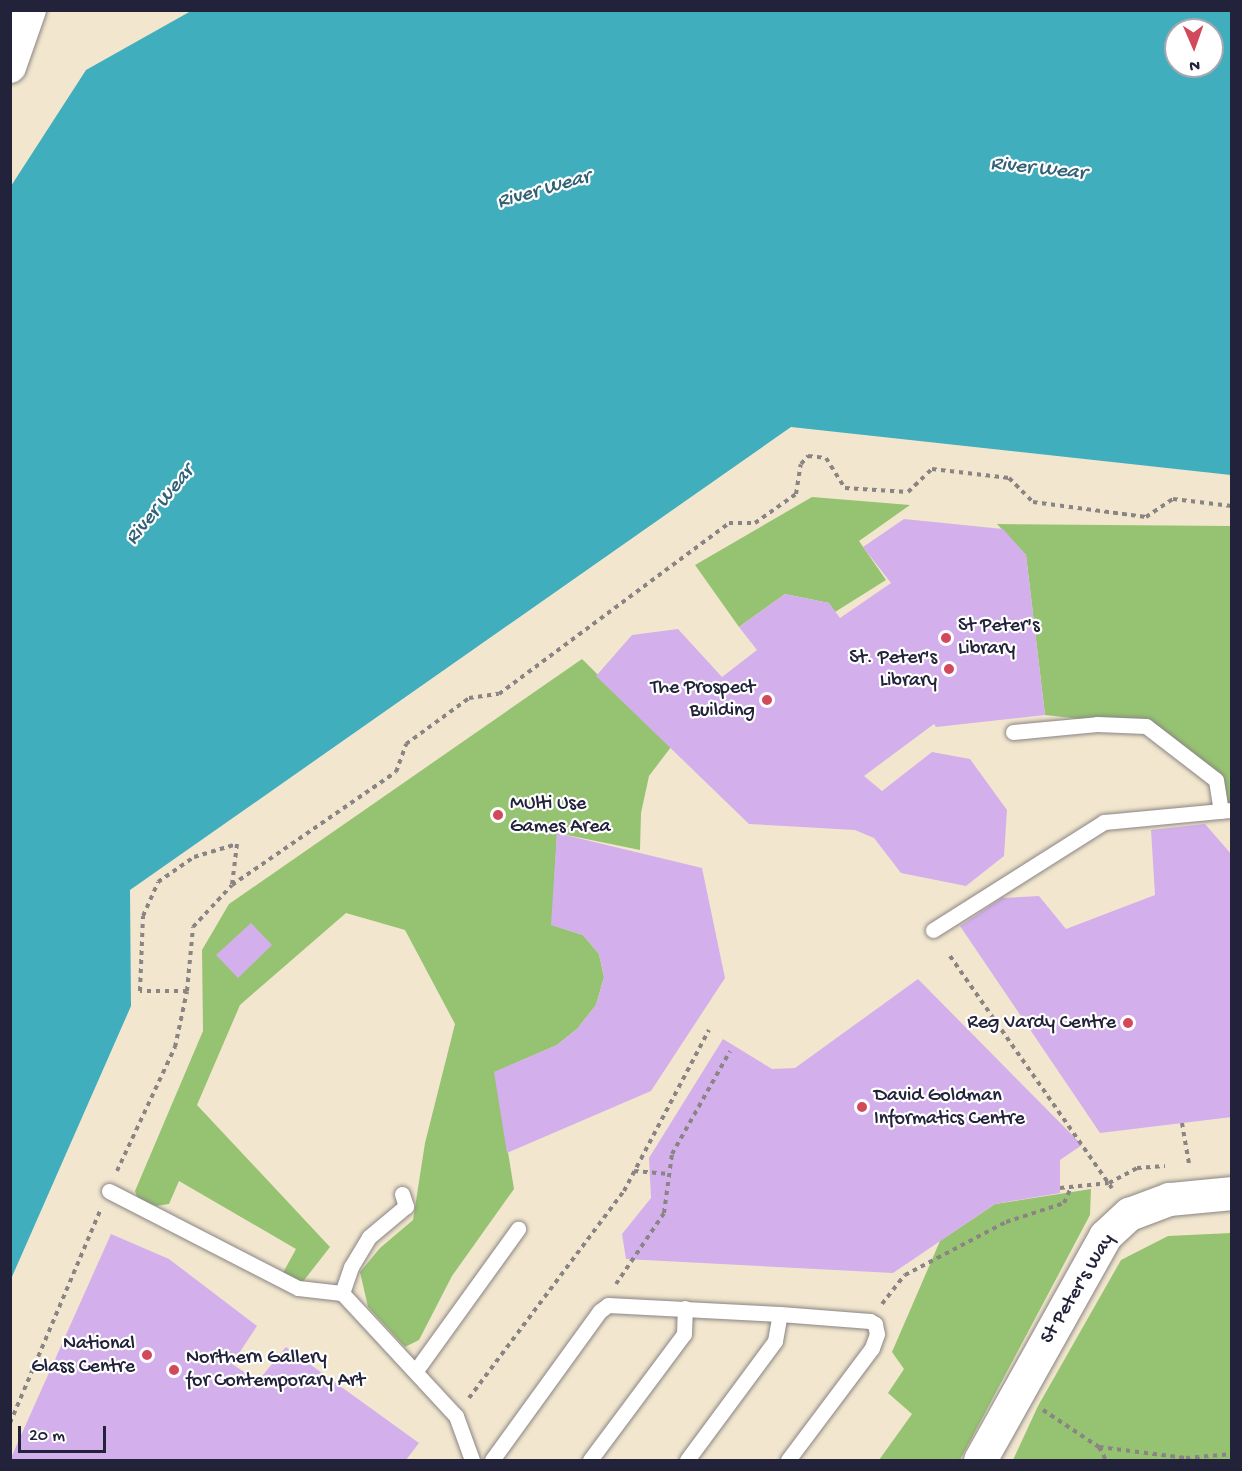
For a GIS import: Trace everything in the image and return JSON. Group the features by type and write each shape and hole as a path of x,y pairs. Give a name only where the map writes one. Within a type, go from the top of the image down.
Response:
{"street":[{"path":"10,67 30,10"},
{"name":"St Peter's Way","path":"980,1461 1105,1236 1129,1214 1169,1199 1232,1192"}],"lane":[{"path":"933,930 1104,822 1226,811 1216,780 1146,726 1097,724 1013,732"},
{"path":"109,1191 298,1288 342,1293 417,1370 456,1416 472,1461"},
{"path":"342,1293 351,1267 369,1237 406,1206 402,1194"},
{"path":"417,1370 518,1229"},
{"path":"492,1461 600,1311 608,1305 780,1314 870,1321 875,1324 877,1334 872,1348 788,1461"},
{"path":"590,1461 684,1334 685,1308"},
{"path":"687,1461 775,1341 780,1314"}],"path":[{"path":"10,1423 109,1191 175,1047 187,991 194,927 232,885 396,772 406,744 469,698 499,694 729,523 754,523 796,494 801,465 808,456 826,458 845,488 908,492 932,469 1009,478 1033,502 1146,518 1173,499 1232,506"},
{"path":"187,991 140,991 142,916 158,882 194,857 237,844 232,885"},
{"path":"950,956 1129,1214"},
{"path":"456,1416 624,1191 709,1030"},
{"path":"612,1290 664,1213 672,1154 730,1051"},
{"path":"1182,1123 1189,1164"},
{"path":"634,1171 669,1174"},
{"path":"1060,1188 1109,1183"},
{"path":"870,1321 905,1275 1006,1222 1064,1203 1071,1187"},
{"path":"1017,1393 1099,1447 1185,1459 1232,1454"},
{"path":"1099,1447 1106,1461"}],"green space":[{"path":"812,497 910,505 859,541 886,580 835,612 829,603 785,594 739,627 695,565"},
{"path":"997,524 1231,526 1231,812 1216,780 1146,726 1045,715 1026,555"},
{"path":"582,659 671,747 649,776 641,813 640,850 557,833 552,925 583,935 599,954 604,977 596,1005 577,1029 557,1045 495,1072 514,1189 452,1276 419,1340 405,1347 368,1307 360,1272 380,1248 413,1220 425,1143 455,1024 405,930 346,913 240,1005 197,1105 330,1247 298,1288 279,1280 296,1249 179,1181 169,1204 156,1206 138,1199 135,1191 203,1031 202,950 229,904"},
{"path":"1091,1189 1090,1215 960,1460 879,1460 912,1414 888,1393 904,1369 892,1352 940,1241 995,1204"},
{"path":"1231,1233 1231,1460 1013,1460 1038,1406 1121,1260 1168,1236"}],"water":[{"name":"River Wear","path":"191,11 1231,11 1231,475 791,427 130,890 131,1006 11,1279 11,186 86,70"}],"building":[{"path":"904,519 1003,529 1026,555 1045,715 936,727 934,724 864,776 882,791 932,752 970,759 1007,810 1004,856 966,886 901,873 874,838 855,830 749,824 596,676 632,635 678,629 722,677 757,650 739,627 785,594 829,603 840,618 891,583 863,547"},
{"name":"Reg Vardy Centre","path":"1205,824 1232,855 1232,1117 1100,1133 960,926 1002,898 1039,896 1066,929 1155,895 1151,830"},
{"path":"557,833 702,868 725,978 651,1091 507,1153 494,1072 557,1045 577,1029 596,1005 604,977 599,954 583,935 551,925"},
{"path":"251,923 272,945 238,978 216,955"},
{"name":"David Goldman Informatics Centre","path":"918,979 1082,1145 1060,1160 1060,1193 995,1204 893,1273 626,1259 622,1234 651,1198 649,1158 723,1039 772,1069 795,1068"},
{"name":"National Glass Centre","path":"111,1234 169,1259 257,1326 232,1364 258,1381 286,1347 419,1443 406,1460 10,1460"}],"place":[{"name":"St Peter's Library","path":"946,638"},
{"name":"St. Peter's Library","path":"949,669"},
{"name":"The Prospect Building","path":"767,700"},
{"name":"MUlti Use Games Area","path":"498,815"},
{"name":"Reg Vardy Centre","path":"1128,1023"},
{"name":"David Goldman Informatics Centre","path":"862,1107"},
{"name":"National Glass Centre","path":"147,1355"},
{"name":"Northern Gallery for Contemporary Art","path":"174,1370"}]}
